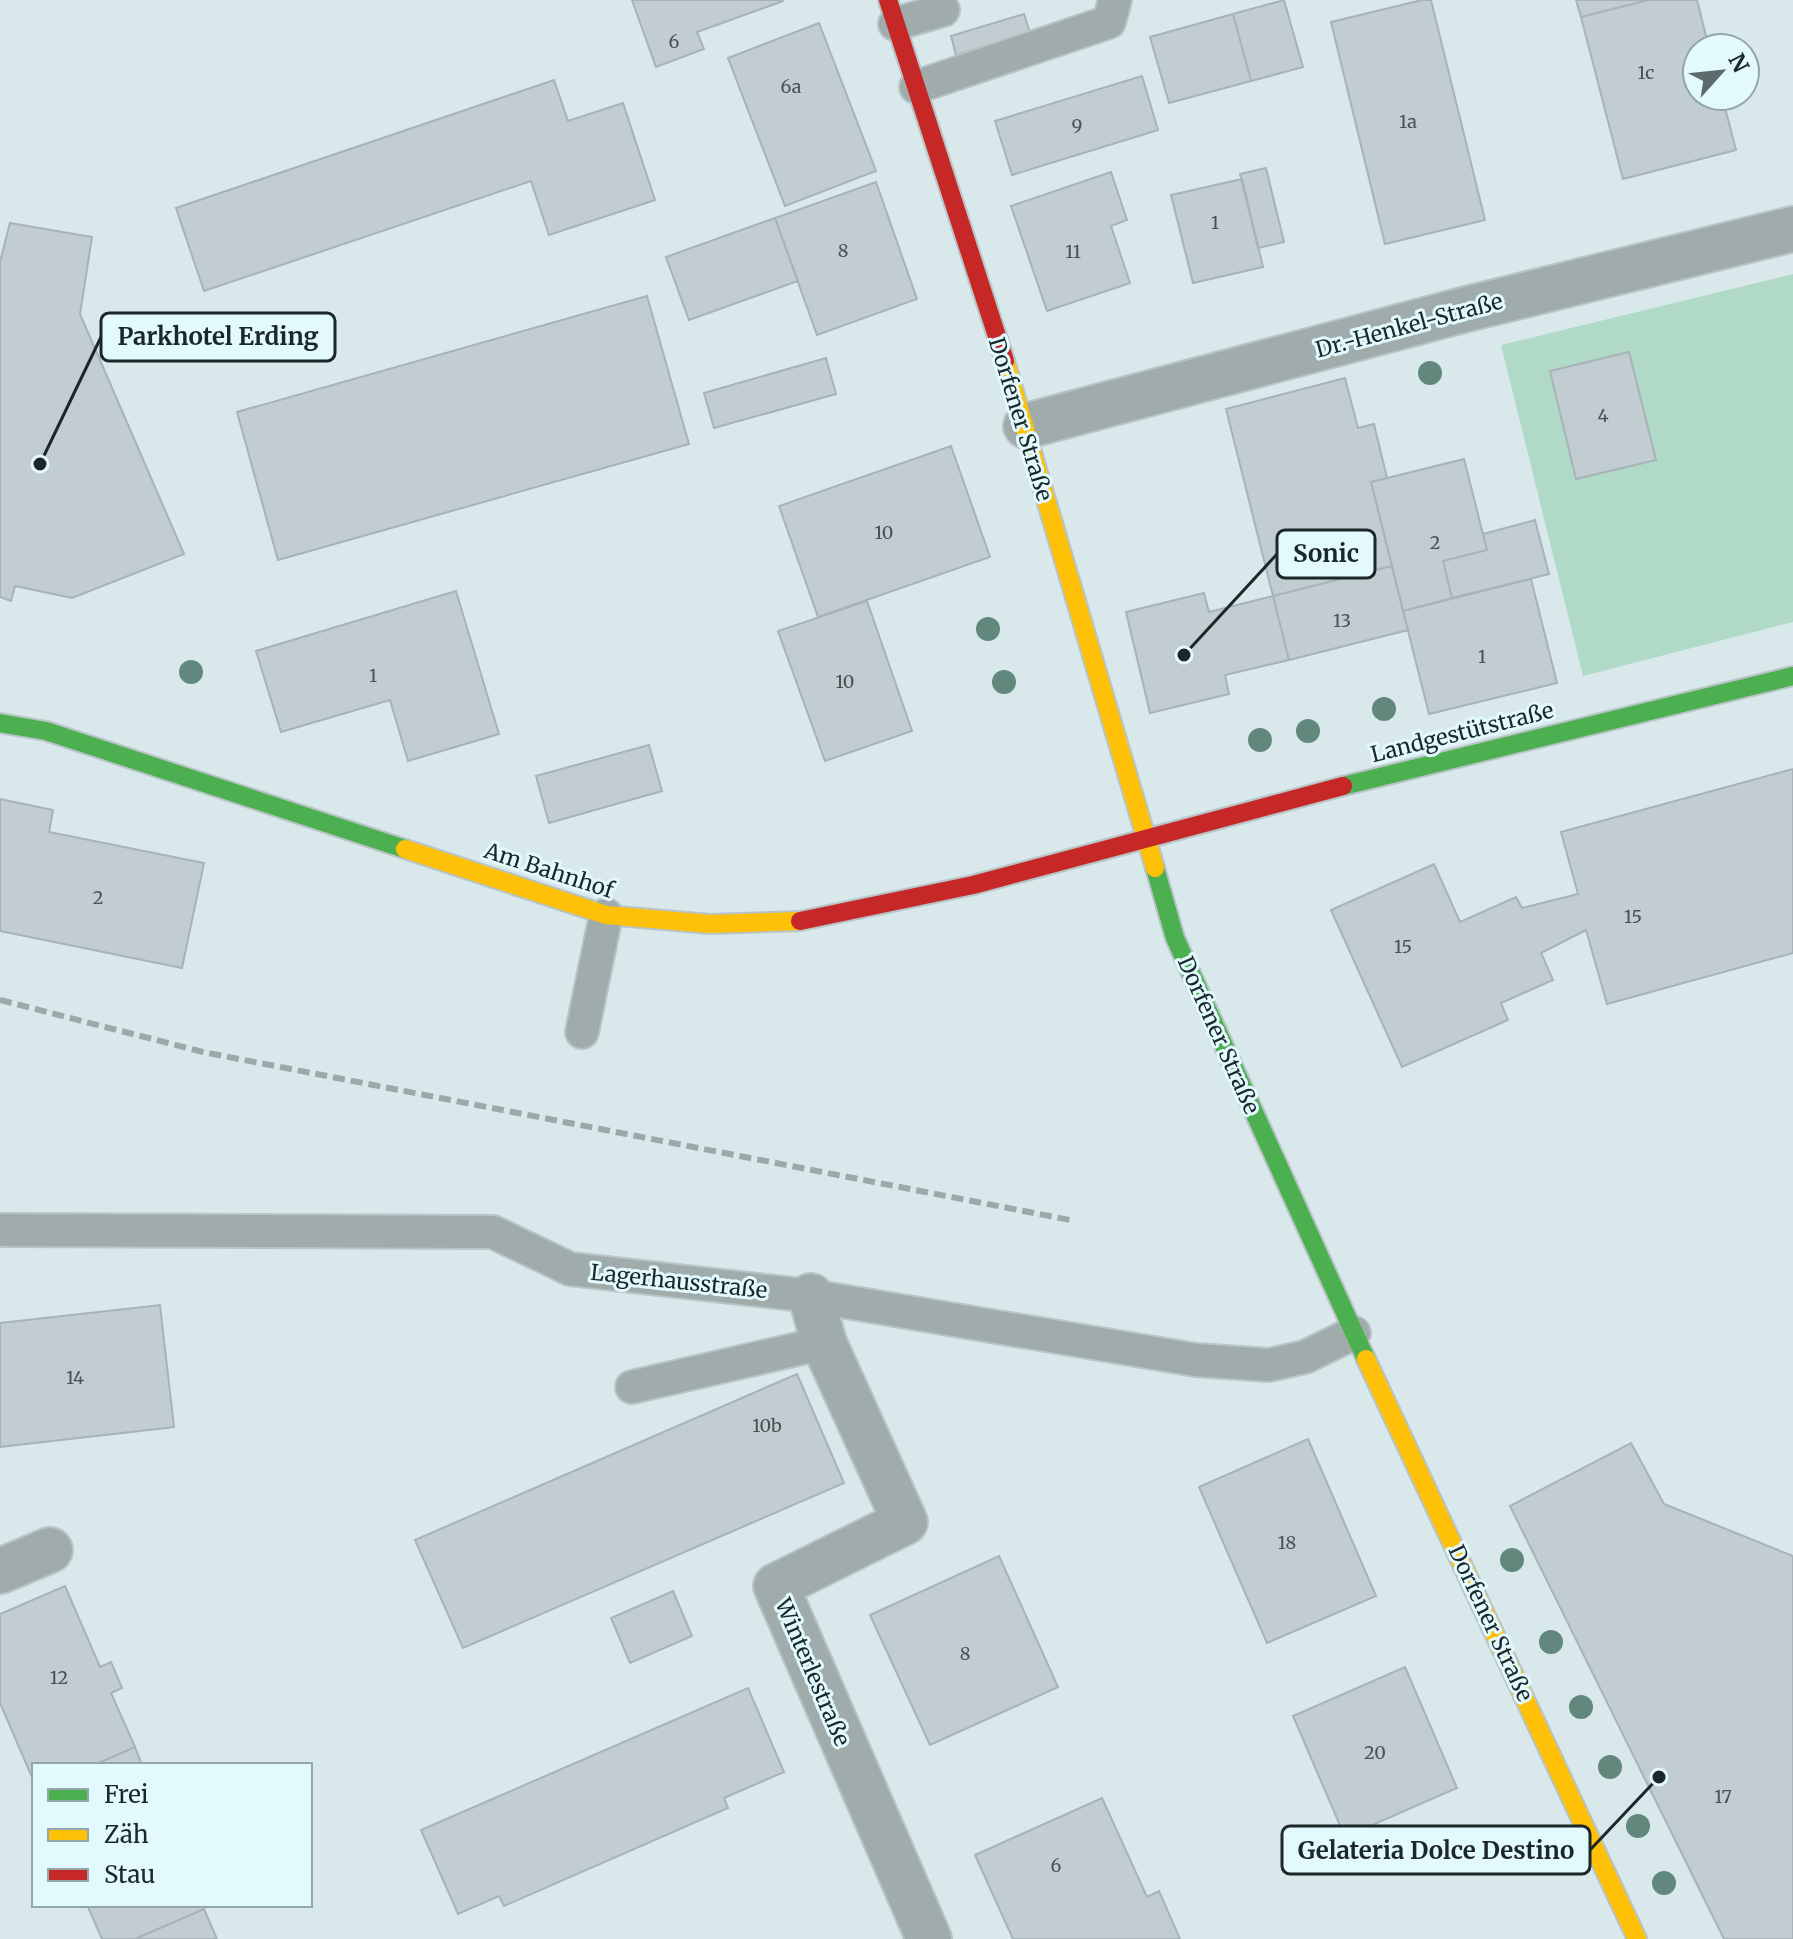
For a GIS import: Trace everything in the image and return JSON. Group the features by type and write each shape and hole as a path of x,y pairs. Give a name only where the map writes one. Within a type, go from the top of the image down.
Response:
{"street":[{"name":"Dorfener Straße","path":"892,12 1026,426 1175,938 1354,1333 1637,1939"},
{"name":"Dr.-Henkel-Straße","path":"1026,426 1463,310 1793,229"},
{"name":"Landgestütstraße","path":"1144,838 1793,676"},
{"name":"Am Bahnhof","path":"0,723 46,731 606,915 684,922 811,919 897,902 1144,838"},
{"name":"Winterlestraße","path":"811,1296 824,1343 905,1522 776,1586 929,1939"},
{"path":"0,1571 50,1550"}],"lane":[{"path":"916,87 1109,22 1115,0"},
{"path":"892,12 943,10"},
{"path":"582,1032 606,915"},
{"name":"Lagerhausstraße","path":"0,1230 493,1232 570,1269 811,1296 1196,1360 1269,1365 1305,1357 1354,1333"},
{"path":"632,1387 824,1343"}],"green space":[{"path":"1793,274 1793,622 1583,676 1501,345"}],"building":[{"path":"632,0 783,1 697,32 704,49 656,67"},
{"path":"1284,0 1303,67 1251,81 1233,14"},
{"path":"1431,0 1485,220 1385,244 1331,22"},
{"path":"1576,0 1648,0 1581,17"},
{"path":"1648,0 1697,0 1705,32 1681,32 1681,112 1726,112 1736,150 1623,179 1581,17"},
{"path":"1024,14 1030,33 956,55 951,36"},
{"path":"1233,14 1251,81 1169,103 1150,37"},
{"path":"819,23 876,171 785,206 728,58"},
{"path":"1142,76 1158,130 1012,175 995,121"},
{"path":"554,80 568,121 623,103 655,200 549,235 531,181 204,291 176,208"},
{"path":"1266,168 1284,242 1258,248 1240,174"},
{"path":"1111,172 1127,220 1111,226 1130,283 1047,311 1011,206"},
{"path":"1242,179 1263,267 1193,283 1171,195"},
{"path":"876,182 917,299 817,335 775,218"},
{"path":"775,218 798,281 689,320 666,257"},
{"path":"10,223 92,237 80,314 184,554 72,598 15,586 11,601 0,597 0,262"},
{"path":"647,296 689,444 278,560 237,412"},
{"path":"1629,352 1656,460 1576,479 1550,371"},
{"path":"826,358 836,394 714,428 704,393"},
{"path":"1345,378 1358,428 1374,424 1387,478 1371,482 1392,566 1273,596 1226,409"},
{"path":"951,446 990,557 818,617 779,506"},
{"path":"1464,459 1487,550 1443,561 1452,598 1403,611 1371,482"},
{"path":"1535,520 1549,574 1452,598 1443,561 1487,550 1483,534"},
{"path":"1392,566 1408,630 1289,660 1273,596"},
{"path":"1531,579 1557,683 1429,714 1403,611"},
{"path":"456,591 499,734 408,761 390,700 281,732 256,651"},
{"path":"1204,593 1209,612 1273,596 1289,660 1225,675 1229,694 1150,713 1126,612"},
{"path":"867,601 912,731 825,761 778,631"},
{"path":"649,745 662,791 549,823 536,776"},
{"path":"1793,769 1793,953 1607,1004 1586,930 1541,953 1553,980 1501,1003 1508,1020 1402,1067 1331,910 1434,864 1460,922 1516,897 1522,908 1578,894 1561,832"},
{"path":"0,799 53,810 49,832 204,863 182,968 0,931"},
{"path":"160,1305 174,1427 0,1447 0,1323"},
{"path":"797,1374 844,1483 463,1648 415,1540"},
{"path":"1308,1439 1376,1596 1267,1643 1199,1487"},
{"path":"1631,1443 1664,1504 1793,1556 1793,1939 1724,1939 1510,1506"},
{"path":"999,1556 1058,1687 930,1745 870,1615"},
{"path":"65,1586 100,1667 111,1662 122,1688 111,1693 135,1747 99,1763 32,1763 32,1777 0,1703 0,1614"},
{"path":"673,1591 692,1636 630,1663 611,1618"},
{"path":"1405,1667 1457,1788 1345,1837 1293,1716"},
{"path":"748,1688 784,1772 724,1798 728,1808 504,1906 499,1896 458,1914 421,1830"},
{"path":"135,1747 141,1763 99,1763"},
{"path":"1102,1798 1147,1897 1159,1891 1180,1939 1013,1939 975,1855"},
{"path":"88,1907 204,1907 135,1939 102,1939"},
{"path":"204,1909 217,1939 135,1939"}],"railway":[{"path":"0,1000 203,1052 1070,1220"}],"traffic: fast":[{"path":"1343,786 1793,676"},
{"path":"0,723 46,731 405,849"},
{"path":"1155,868 1175,938 1366,1359"}],"traffic: slow":[{"path":"1005,361 1155,868"},
{"path":"405,849 606,915 710,924 800,921"},
{"path":"1366,1359 1637,1939"}],"traffic: jam":[{"path":"888,0 1005,361"},
{"path":"800,921 973,885 1343,786"}],"place":[{"name":"Parkhotel Erding","path":"40,464"},
{"name":"Sonic","path":"1184,655"},
{"name":"Gelateria Dolce Destino","path":"1659,1777"}]}
